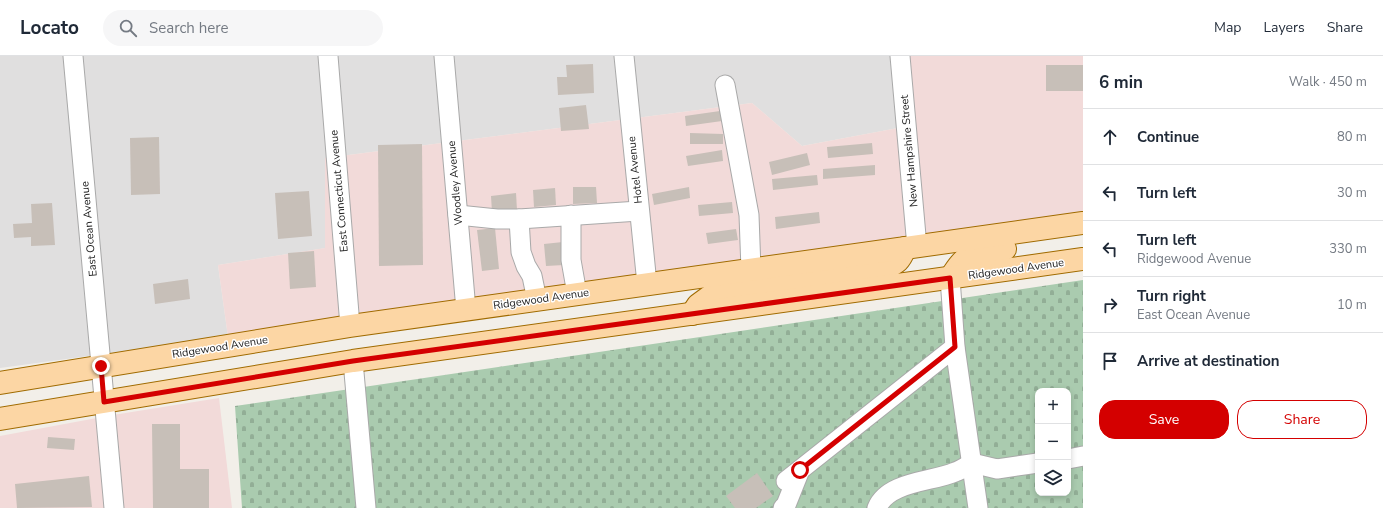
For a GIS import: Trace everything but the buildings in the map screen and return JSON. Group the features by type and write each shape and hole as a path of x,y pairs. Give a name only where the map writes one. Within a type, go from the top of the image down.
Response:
{"main road":[{"name":"Ridgewood Avenue","path":"0,383 350,326 1083,223"},
{"path":"950,278 968,256 974,254 1083,238"},
{"path":"692,314 698,305 713,294 885,268 901,259 911,247"},
{"name":"Ridgewood Avenue","path":"0,419 353,361 1083,259"}],"street":[{"name":"East Ocean Avenue","path":"73,56 114,508"},
{"name":"East Connecticut Avenue","path":"328,56 350,326"},
{"name":"Woodley Avenue","path":"444,56 466,310"},
{"name":"Hotel Avenue","path":"624,56 647,284"},
{"name":"New Hampshire Street","path":"900,56 911,247"},
{"path":"725,84 750,215 751,270"},
{"path":"458,214 497,219 519,219 639,211"},
{"path":"571,215 571,260 576,294"},
{"path":"519,219 521,252 526,266 532,276 537,300"},
{"path":"950,278 955,347 978,508"},
{"path":"783,508 786,505 793,475 955,347"},
{"path":"353,361 366,508"},
{"path":"1071,458 1083,456"},
{"path":"878,508 879,503 889,494 900,488 916,482 955,473 972,463 997,469 1035,463"}],"shaded area":[{"path":"0,56 891,56 898,128 802,146 752,103 325,158 326,248 218,265 228,337 0,368"},
{"path":"891,56 1083,56 1083,214 906,239 899,236 898,240 228,337 218,265 325,248 325,158 752,103 802,146 898,128"},
{"path":"219,398 232,508 0,508 0,436 113,415"}],"green space":[{"path":"1083,280 1083,508 242,508 235,406"}],"route":[{"path":"101,366 104,402 353,361 950,278 955,347 800,470"}]}
